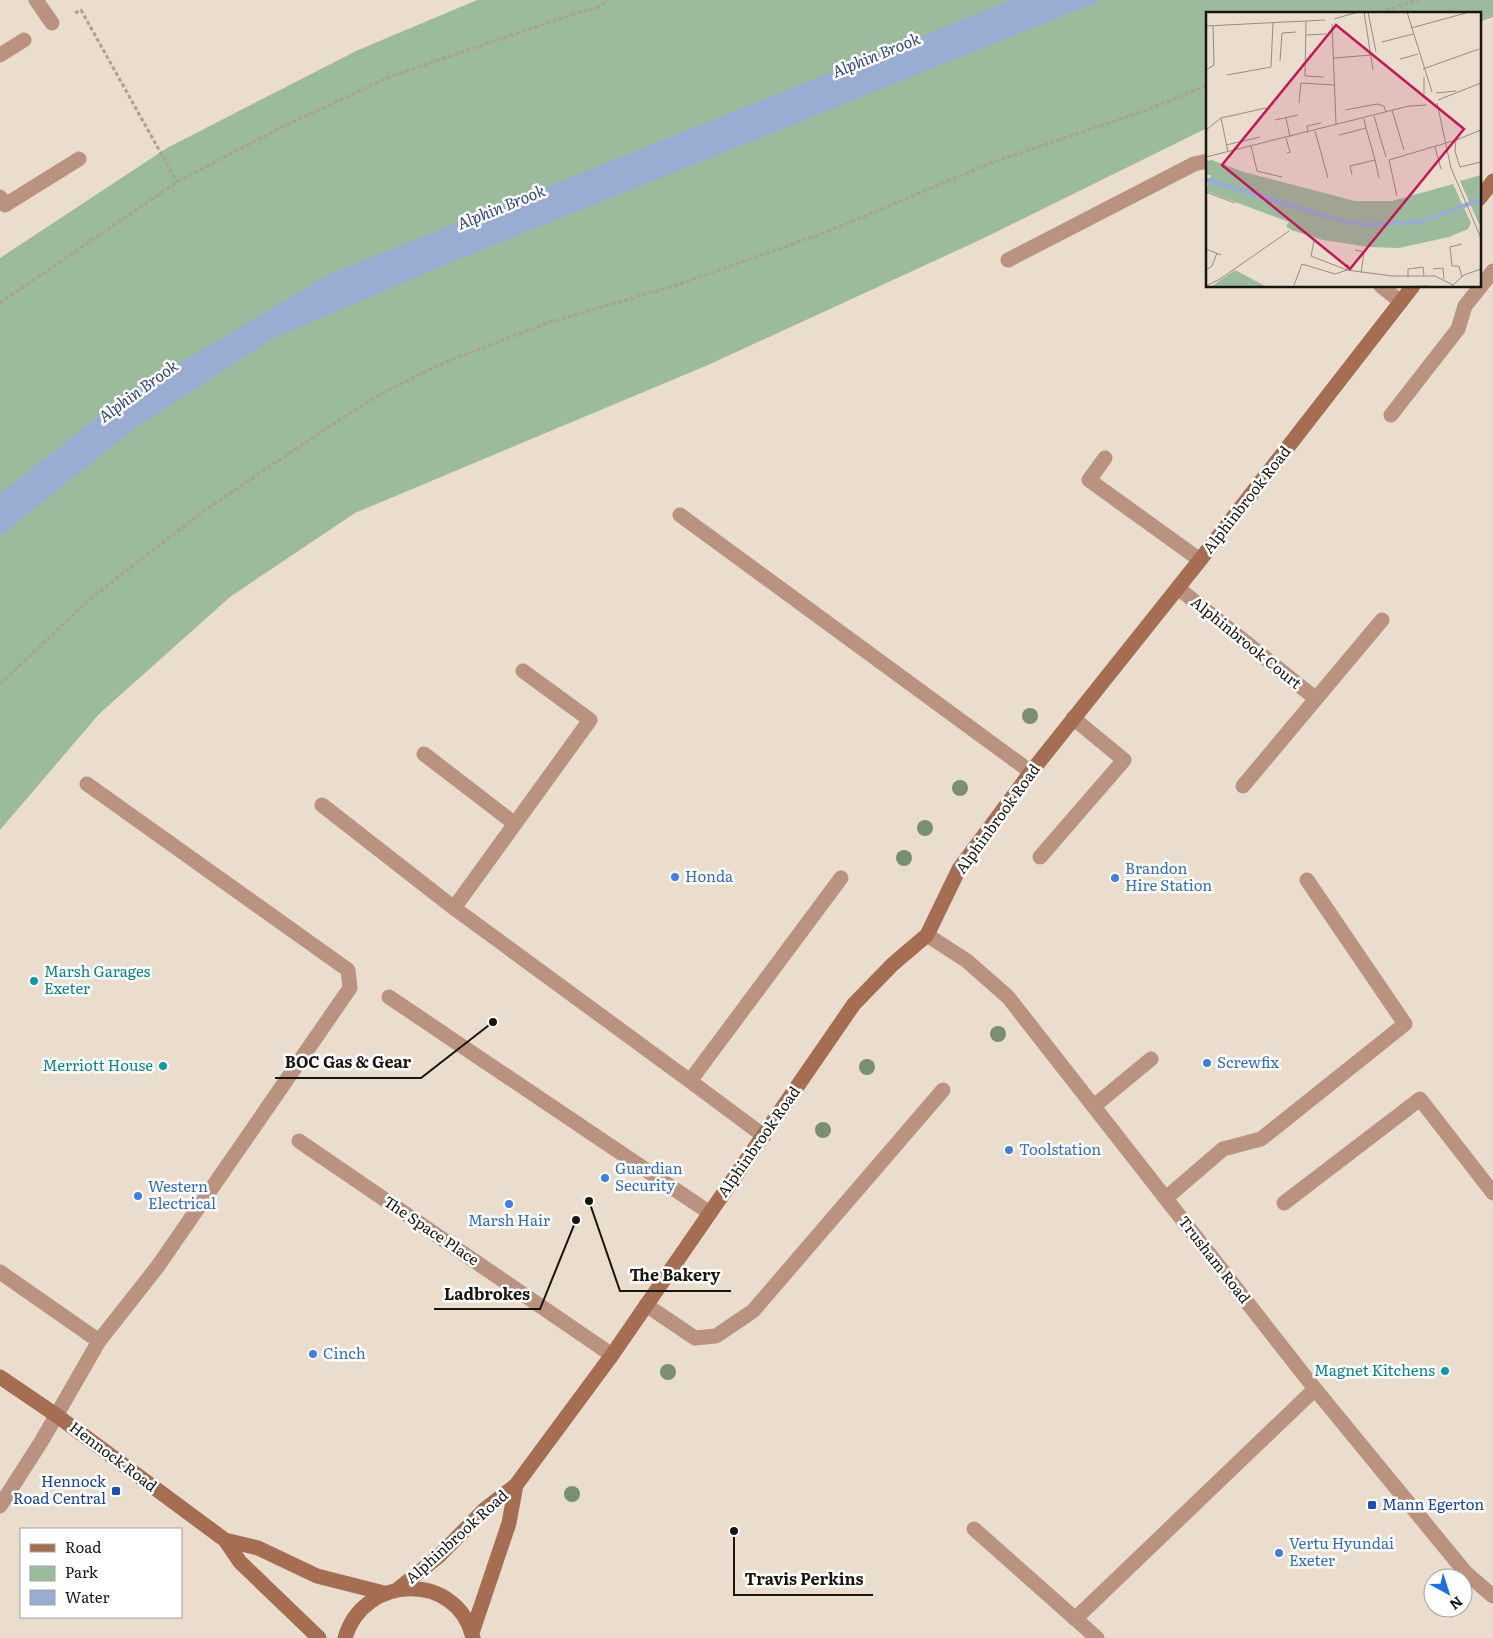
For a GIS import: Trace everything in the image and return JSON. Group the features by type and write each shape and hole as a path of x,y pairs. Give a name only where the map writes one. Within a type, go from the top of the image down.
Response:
{"main road":[{"path":"1480,198 1493,181"},
{"name":"Alphinbrook Road","path":"345,1638 357,1613 439,1556 484,1510 516,1485 612,1355 854,1004 893,964 927,935 959,869 1031,772 1200,560 1411,288"},
{"name":"Hennock Road","path":"0,1376 225,1540 240,1562 319,1638"},
{"name":"Alphinbrook Road","path":"472,1636 509,1523 516,1485"},
{"name":"Hennock Road","path":"225,1540 258,1548 318,1576 391,1591 417,1588 435,1593 451,1603 463,1616 472,1636"}],"street":[{"path":"36,0 52,23"},
{"path":"0,55 24,40"},
{"path":"0,197 5,205 79,159"},
{"path":"1008,260 1194,164 1206,161"},
{"path":"1480,287 1493,271"},
{"path":"1384,288 1401,302"},
{"path":"1391,415 1458,329 1465,306 1479,288"},
{"path":"1105,458 1089,480 1200,560"},
{"path":"680,515 1031,772"},
{"name":"Alphinbrook Court","path":"1178,588 1315,698"},
{"name":"Alphinbrook Court","path":"1243,786 1382,620"},
{"path":"454,908 590,720 523,671"},
{"path":"1040,857 1124,760 1073,718"},
{"path":"424,754 515,824"},
{"path":"0,1506 99,1342 158,1266 350,988 348,970 87,784"},
{"path":"322,805 454,908 764,1136"},
{"path":"690,1081 841,878"},
{"path":"1166,1198 1223,1149 1261,1139 1405,1024 1306,880"},
{"name":"Trusham Road","path":"927,935 967,961 1008,997 1315,1389 1466,1573 1493,1596"},
{"path":"389,997 710,1213"},
{"path":"1094,1106 1151,1059"},
{"path":"646,1305 695,1338 716,1336 753,1312 943,1090"},
{"path":"1284,1203 1420,1099 1493,1193"},
{"name":"The Space Place","path":"299,1141 612,1355"},
{"path":"0,1272 99,1342"},
{"path":"1075,1619 1315,1389"},
{"path":"974,1529 1097,1638"}],"path":[{"path":"0,303 177,182 280,128 389,77 574,14 597,8 608,0"},
{"path":"1380,12 1419,0"},
{"path":"52,23 81,10 177,182"},
{"path":"0,684 90,599 205,510 348,414 392,388 446,362 550,322 674,286 824,233 996,161 1150,109 1206,85"}],"green space":[{"path":"477,0 1493,0 1493,17 1480,22 1480,12 1206,12 1206,128 982,239 708,365 355,513 230,597 99,714 0,830 0,258 167,148 356,51"}],"water":[{"name":"Alphin Brook","path":"1011,0 1102,0 454,261 272,339 135,428 0,536 0,494 124,396 330,274"}],"place":[{"name":"Honda","path":"675,877"},
{"name":"Brandon Hire Station","path":"1115,878"},
{"name":"Marsh Garages Exeter","path":"34,981"},
{"name":"BOC Gas & Gear","path":"493,1022"},
{"name":"Screwfix","path":"1207,1063"},
{"name":"Merriott House","path":"163,1066"},
{"name":"Toolstation","path":"1009,1150"},
{"name":"Guardian Security","path":"605,1178"},
{"name":"Western Electrical","path":"138,1196"},
{"name":"The Bakery","path":"589,1201"},
{"name":"Marsh Hair","path":"509,1204"},
{"name":"Ladbrokes","path":"576,1220"},
{"name":"Cinch","path":"313,1354"},
{"name":"Magnet Kitchens","path":"1445,1371"},
{"name":"Hennock Road Central","path":"116,1491"},
{"name":"Mann Egerton","path":"1372,1505"},
{"name":"Travis Perkins","path":"734,1531"},
{"name":"Vertu Hyundai Exeter","path":"1279,1553"}]}
